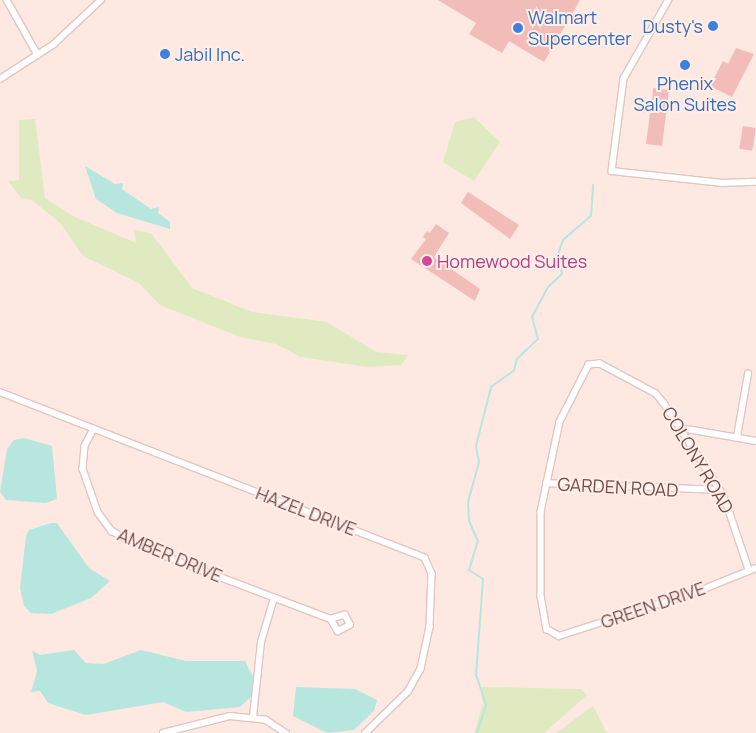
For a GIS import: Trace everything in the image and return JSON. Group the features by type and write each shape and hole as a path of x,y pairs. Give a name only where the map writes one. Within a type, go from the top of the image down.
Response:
{"street":[{"path":"7,0 18,26 38,55"},
{"path":"0,79 38,55 101,0"},
{"path":"669,0 624,79 612,171 722,183 756,182"},
{"name":"COLONY ROAD","path":"546,483 560,422 589,365 600,364 656,394 681,428 732,513 749,571"},
{"path":"737,437 748,374"},
{"name":"HAZEL DRIVE","path":"0,392 93,431 425,558 432,574 430,627 420,669 408,692 366,733"},
{"path":"681,428 756,441"},
{"name":"AMBER DRIVE","path":"93,431 85,446 83,469 98,512 112,531 136,545 331,619"},
{"name":"GARDEN ROAD","path":"546,483 719,490"},
{"name":"GREEN DRIVE","path":"546,483 540,536 541,596 544,623 550,632 568,634 756,568"},
{"path":"253,717 260,642 274,598"},
{"path":"163,733 230,716 253,717 286,733"}],"green space":[{"path":"474,117 500,142 474,181 443,162 455,122"},
{"path":"35,119 45,198 75,217 136,243 134,230 151,233 192,288 252,312 327,322 376,352 408,355 401,365 367,367 301,357 276,344 240,337 160,305 139,283 83,256 60,223 32,200 22,199 8,181 19,180 19,120"},
{"path":"480,687 581,689 587,695 544,733 474,733 483,703"},
{"path":"593,706 607,733 556,733"}],"water":[{"path":"85,166 115,184 123,183 122,189 151,209 159,207 158,213 170,222 170,229 117,213 96,199"},
{"path":"24,438 52,446 57,499 46,503 6,500 0,492 7,449 14,440"},
{"path":"57,523 89,568 110,581 91,598 51,614 31,613 24,606 20,588 26,536 29,530"},
{"path":"32,650 40,655 74,650 86,663 104,664 141,650 186,661 245,661 256,683 251,697 240,707 186,712 163,702 86,715 48,703 40,691 31,692 37,671"},
{"path":"296,687 355,689 377,700 374,711 354,730 327,733 293,716"}],"building":[{"name":"Walmart Supercenter","path":"438,0 580,0 544,62 509,41 502,53 469,34 476,23"},
{"path":"736,48 754,54 732,97 710,86 723,61 728,64"},
{"path":"653,88 669,90 662,146 646,144 650,113 638,111 639,101 652,103"},
{"path":"743,126 756,128 752,151 739,149"},
{"path":"468,192 519,225 510,239 461,203"},
{"name":"Homewood Suites","path":"436,224 449,233 434,257 480,289 475,301 411,259 426,239 423,237 427,231 430,233"}],"waterway":[{"path":"477,733 486,705 476,675 483,579 469,570 478,541 469,521 468,502 479,462 476,446 491,387 514,370 517,359 538,339 532,317 548,287 562,274 558,254 563,240 591,216 593,185"}],"place":[{"name":"Dusty's","path":"713,26"},
{"name":"Walmart Supercenter","path":"518,28"},
{"name":"Jabil Inc.","path":"165,54"},
{"name":"Phenix Salon Suites","path":"685,65"},
{"name":"Homewood Suites","path":"427,261"}]}
